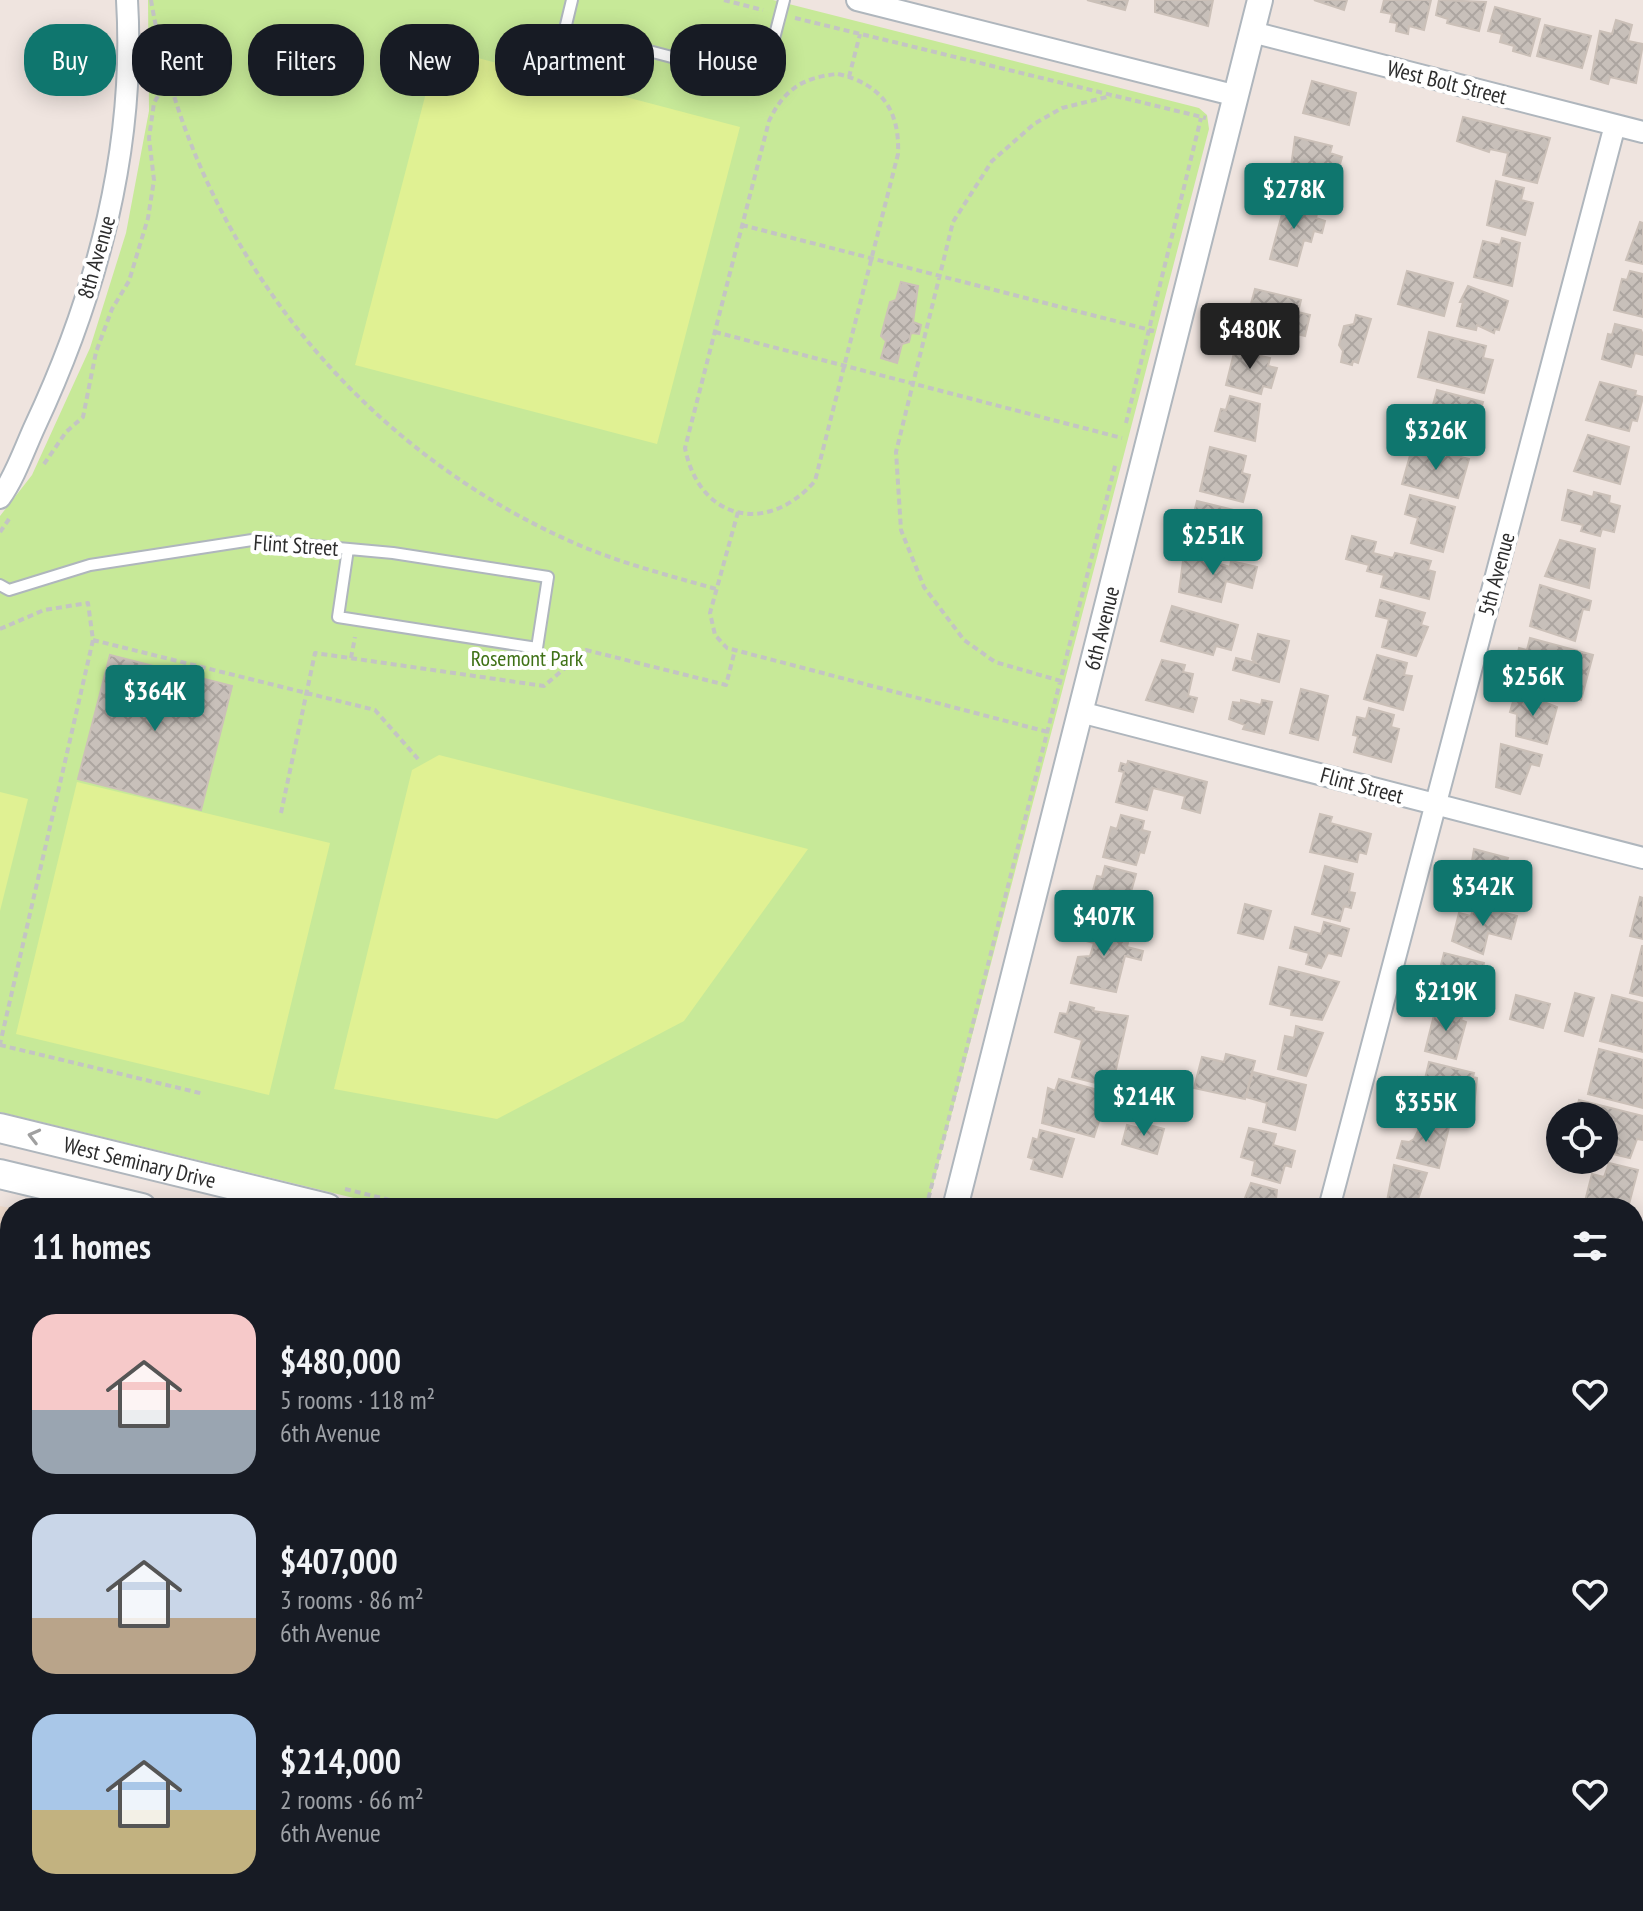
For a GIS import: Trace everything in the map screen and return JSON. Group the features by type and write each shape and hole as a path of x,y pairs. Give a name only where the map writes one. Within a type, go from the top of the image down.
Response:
{"main road":[{"name":"West Seminary Drive","path":"0,1128 286,1198"},
{"name":"West Seminary Drive","path":"0,1174 100,1198"}],"street":[{"name":"8th Avenue","path":"0,498 62,368 109,224 131,60 127,0"},
{"name":"6th Avenue","path":"958,1198 1260,0"},
{"path":"865,1 1235,107"},
{"name":"West Bolt Street","path":"1252,32 1643,132"},
{"name":"5th Avenue","path":"1332,1198 1615,125"},
{"name":"Flint Street","path":"1080,712 1643,858"}],"lane":[{"path":"572,0 565,29 763,81 784,0"},
{"name":"Flint Street","path":"0,585 9,590 90,565 252,540 348,549 548,577 537,648 338,617 348,549"}],"path":[{"path":"151,0 156,24"},
{"path":"724,0 1201,118 1235,107"},
{"path":"849,77 860,34"},
{"path":"816,76 849,77 879,92 893,110 899,132 898,154 872,258 815,481 800,498 781,510 760,514 738,512 717,503 701,489 689,469 685,448 769,121 779,100 795,85 816,76"},
{"path":"66,432 83,417 96,352 112,309 129,281 148,218 154,180 149,138 158,96"},
{"path":"174,96 201,172 248,261 306,342 375,414 449,473 530,522 617,560 716,589"},
{"path":"1087,688 995,662 964,640 924,587 901,530 896,452 953,222 992,161 1034,124 1062,108 1111,96"},
{"path":"929,1198 1201,118"},
{"path":"742,225 1175,336"},
{"path":"715,332 1123,436"},
{"path":"738,512 710,613 715,635 727,648 1048,732"},
{"path":"0,532 4,526"},
{"path":"0,629 44,610 88,603 93,640 0,1045 204,1094"},
{"path":"93,640 375,710 418,759"},
{"path":"281,813 315,653 544,686 586,650 726,685 735,650"}],"green space":[{"name":"Rosemont Park","path":"148,0 773,0 1199,108 1207,115 1209,129 930,1198 354,1198 0,1112 0,516 32,475 90,348 126,233 149,111 149,96 232,96 232,24 148,24"},
{"path":"479,58 495,62 495,96 622,96 740,127 657,444 355,365 425,96 479,96"},
{"path":"439,755 808,849 684,1021 497,1119 334,1089 412,770"},
{"path":"77,782 330,843 269,1095 16,1034"},
{"path":"0,792 28,799 0,911"}],"building":[{"path":"1087,0 1128,0 1125,10"},
{"path":"1155,0 1213,0 1208,26 1155,12"},
{"path":"1314,0 1347,0 1344,10"},
{"path":"1384,0 1431,0 1424,30 1409,26 1408,34 1396,31 1397,23 1390,22 1392,14 1381,12"},
{"path":"1439,0 1486,2 1479,31 1447,23 1448,19 1436,15"},
{"path":"1495,7 1540,19 1530,56 1513,51 1514,46 1500,42 1502,34 1488,31"},
{"path":"1616,20 1632,25 1628,41 1643,44 1636,83 1610,77 1608,84 1591,79 1600,31 1612,34"},
{"path":"1545,25 1591,36 1582,68 1537,56"},
{"path":"1312,81 1356,93 1349,125 1303,113"},
{"path":"1463,117 1550,138 1537,183 1503,175 1508,153 1490,149 1489,152 1457,141"},
{"path":"1295,137 1332,146 1330,153 1342,157 1336,179 1323,177 1319,194 1291,187 1296,169 1291,167"},
{"path":"1496,181 1524,188 1521,200 1533,203 1525,235 1487,225"},
{"path":"1280,200 1318,210 1316,218 1325,221 1322,233 1314,231 1311,242 1304,240 1297,266 1270,259 1282,214 1276,212"},
{"path":"1640,222 1643,223 1643,264 1626,260"},
{"path":"1502,238 1520,243 1512,286 1474,277 1483,241 1500,245"},
{"path":"1407,271 1453,283 1444,316 1398,304"},
{"path":"1630,271 1643,274 1643,317 1614,310 1622,279 1627,280"},
{"path":"901,282 918,286 913,322 921,325 919,334 911,333 909,342 902,344 897,363 881,358 886,341 881,336 890,302 896,300"},
{"path":"1468,286 1508,301 1499,330 1495,329 1494,333 1477,325 1476,330 1457,326 1463,302 1460,302"},
{"path":"1255,289 1301,300 1298,312 1310,315 1305,336 1293,333 1289,346 1252,336 1255,325 1251,324 1253,317 1248,315"},
{"path":"1356,315 1371,319 1358,363 1353,361 1352,365 1341,362 1343,351 1339,345 1344,326 1354,324"},
{"path":"1615,324 1641,330 1643,335 1643,355 1635,353 1631,367 1602,359 1608,334 1612,335"},
{"path":"1429,332 1486,346 1483,358 1493,360 1484,393 1418,377"},
{"path":"1236,345 1263,352 1261,356 1270,358 1268,366 1277,368 1271,388 1263,386 1261,394 1226,385"},
{"path":"1600,382 1636,391 1635,395 1643,397 1637,421 1632,420 1629,431 1586,420"},
{"path":"1437,390 1483,402 1470,447 1434,435 1441,407 1433,405"},
{"path":"1230,396 1260,404 1255,441 1215,431 1221,409 1226,410"},
{"path":"1588,435 1629,447 1620,484 1574,471"},
{"path":"1413,445 1469,459 1458,498 1402,484"},
{"path":"1210,447 1246,456 1242,473 1250,475 1243,502 1200,491"},
{"path":"1568,490 1593,497 1594,492 1610,496 1609,503 1620,506 1614,532 1602,529 1600,536 1581,531 1583,525 1562,520"},
{"path":"1410,495 1455,507 1443,552 1411,543 1418,518 1405,514"},
{"path":"1197,501 1242,512 1232,555 1186,544"},
{"path":"1352,536 1376,542 1373,553 1393,558 1395,553 1431,561 1428,570 1435,572 1429,599 1381,587 1384,575 1367,571 1369,565 1346,559"},
{"path":"1560,540 1595,549 1589,588 1545,576"},
{"path":"1184,553 1230,567 1231,561 1257,567 1252,588 1226,581 1221,602 1179,592"},
{"path":"1540,585 1591,601 1589,610 1583,609 1575,641 1530,626"},
{"path":"1380,600 1425,613 1421,625 1428,627 1416,656 1382,647 1389,619 1376,616"},
{"path":"1172,606 1238,625 1231,650 1216,646 1213,655 1161,641"},
{"path":"1258,634 1289,641 1279,682 1233,670 1236,658 1256,663 1252,659"},
{"path":"1530,638 1593,655 1581,700 1535,688 1536,683 1519,679 1524,658 1517,656 1519,648 1527,650"},
{"path":"110,655 232,686 201,810 78,779"},
{"path":"1377,655 1407,663 1404,675 1412,676 1403,710 1364,699"},
{"path":"1162,660 1185,665 1183,672 1193,674 1188,696 1197,698 1193,712 1146,700"},
{"path":"1301,689 1328,696 1318,740 1290,733"},
{"path":"1516,691 1557,707 1547,744 1516,736 1517,714 1510,712"},
{"path":"1241,700 1261,705 1262,700 1272,702 1264,734 1243,729 1245,725 1229,719 1233,702 1241,703"},
{"path":"1369,708 1394,715 1391,727 1399,729 1391,762 1354,752 1358,736 1353,735 1357,717 1366,719"},
{"path":"1501,744 1542,755 1539,766 1531,764 1520,794 1496,787"},
{"path":"1128,761 1207,782 1200,813 1182,808 1185,796 1153,788 1147,810 1116,802 1124,772 1119,771 1121,763 1127,765"},
{"path":"1320,814 1332,817 1330,823 1371,834 1366,854 1359,852 1357,862 1310,852"},
{"path":"1121,815 1144,821 1142,830 1150,832 1144,853 1140,852 1136,865 1103,857 1111,827 1117,829"},
{"path":"1474,849 1508,858 1494,899 1467,892"},
{"path":"1105,866 1136,874 1124,917 1095,905 1096,899 1091,898 1097,876 1102,877"},
{"path":"1325,866 1353,874 1349,892 1355,893 1351,908 1344,906 1340,921 1312,914"},
{"path":"1640,897 1643,898 1643,939 1630,936"},
{"path":"1245,904 1271,911 1263,939 1238,933"},
{"path":"1474,905 1517,916 1511,939 1488,933 1483,954 1452,941 1459,913 1471,916"},
{"path":"1086,922 1130,934 1127,947 1143,951 1141,960 1125,956 1116,992 1071,983 1078,957 1090,956 1094,943 1082,940"},
{"path":"1324,922 1349,929 1341,956 1328,953 1321,968 1306,964 1309,953 1290,948 1295,927 1321,934"},
{"path":"1643,946 1643,996 1630,993"},
{"path":"1444,953 1484,963 1473,1008 1441,1000 1448,975 1439,973"},
{"path":"1279,967 1339,982 1322,1020 1291,1015 1292,1009 1270,1004"},
{"path":"1575,993 1594,998 1583,1036 1565,1031"},
{"path":"1516,995 1550,1004 1543,1028 1510,1019"},
{"path":"1612,995 1643,1003 1643,1052 1600,1041"},
{"path":"1070,1002 1094,1008 1093,1011 1128,1016 1112,1087 1072,1077 1082,1040 1055,1032 1060,1013 1067,1014"},
{"path":"1436,1007 1463,1014 1461,1020 1466,1022 1456,1059 1425,1051"},
{"path":"1296,1026 1323,1033 1306,1076 1278,1069 1285,1036 1294,1038"},
{"path":"1599,1049 1643,1060 1643,1108 1588,1094"},
{"path":"1226,1054 1255,1061 1245,1099 1194,1088 1202,1057 1224,1062"},
{"path":"1429,1062 1474,1073 1473,1077 1477,1078 1474,1107 1452,1103 1452,1092 1447,1112 1418,1104 1421,1094 1414,1092 1418,1077 1425,1079"},
{"path":"1253,1072 1306,1085 1295,1130 1263,1122 1267,1103 1246,1097"},
{"path":"1059,1079 1119,1096 1118,1113 1102,1112 1094,1137 1042,1123 1048,1088 1055,1091"},
{"path":"1618,1110 1643,1116 1643,1140 1637,1139 1630,1158 1618,1155"},
{"path":"1425,1117 1450,1123 1439,1168 1397,1158 1402,1141 1414,1139"},
{"path":"1145,1124 1164,1129 1157,1154 1122,1144 1127,1125 1143,1129"},
{"path":"1249,1128 1276,1134 1273,1145 1295,1151 1291,1167 1285,1165 1280,1183 1252,1175 1255,1161 1241,1157"},
{"path":"1040,1130 1074,1139 1062,1177 1031,1169 1034,1159 1028,1157 1033,1138 1038,1140"},
{"path":"1394,1165 1427,1173 1418,1198 1388,1198"},
{"path":"1618,1165 1638,1170 1631,1198 1586,1198 1592,1174 1604,1177 1605,1174 1618,1174"},
{"path":"1251,1183 1277,1190 1276,1198 1245,1198"}]}
